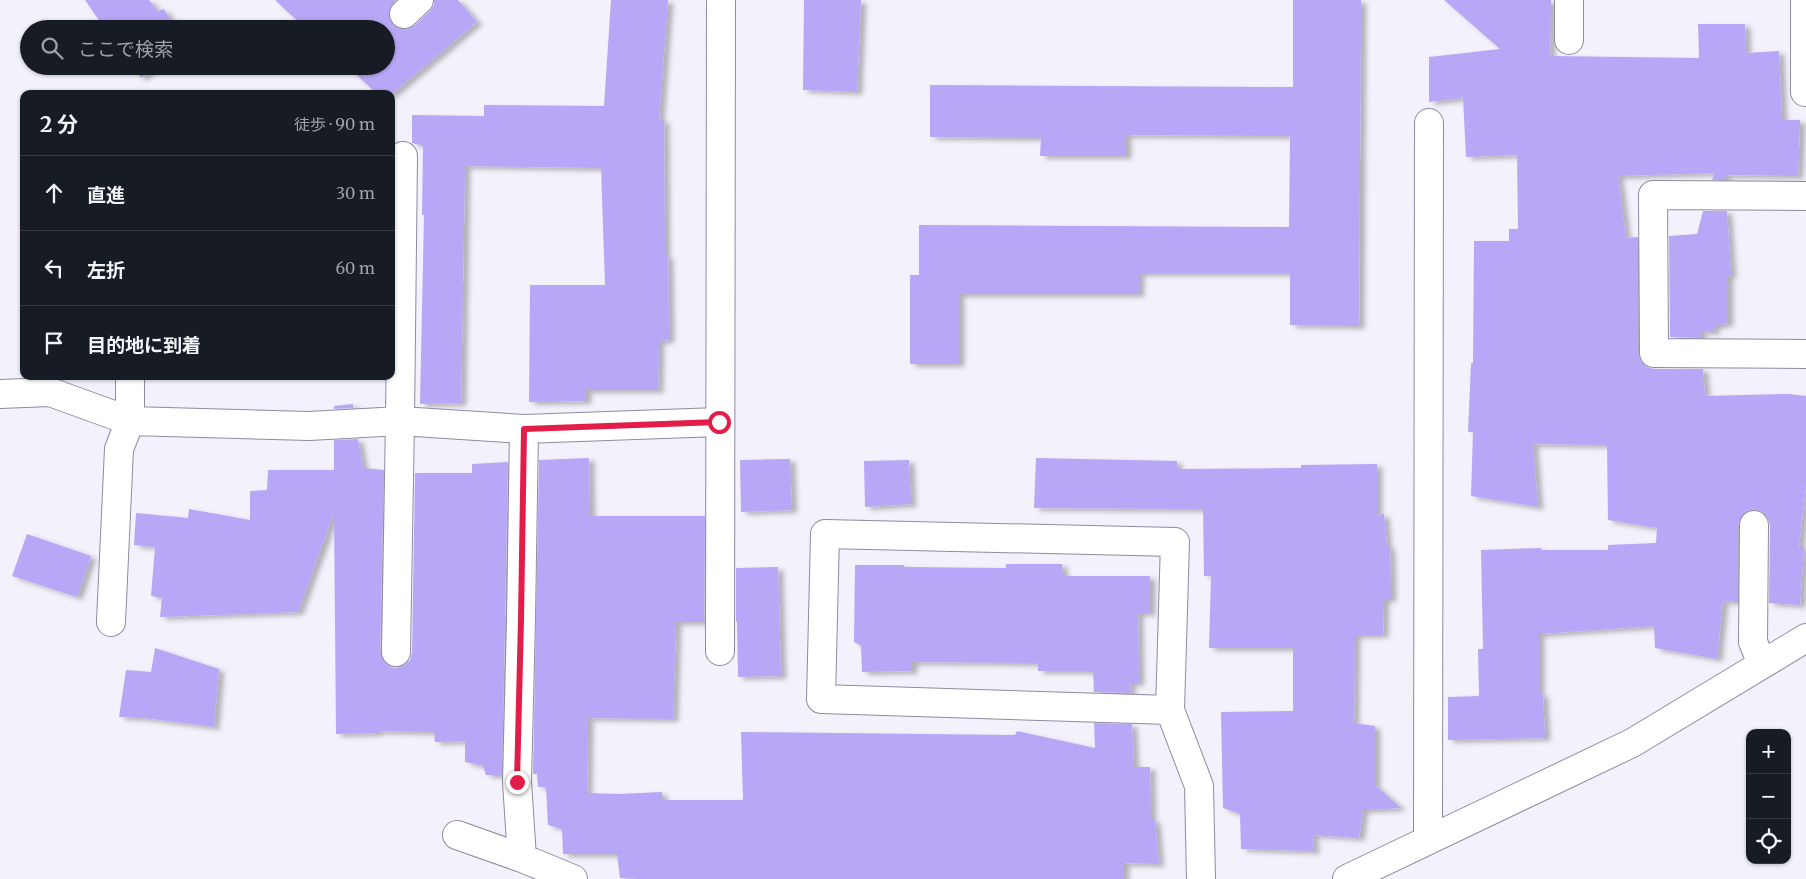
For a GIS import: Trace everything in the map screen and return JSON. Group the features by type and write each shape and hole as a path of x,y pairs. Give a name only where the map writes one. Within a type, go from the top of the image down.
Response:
{"street":[{"path":"720,651 721,0"},
{"path":"1569,0 1569,40"},
{"path":"1805,0 1805,92"},
{"path":"1428,123 1428,840"},
{"path":"396,652 403,156"},
{"path":"1806,196 1653,195 1654,353 1806,354"},
{"path":"111,622 119,449 130,421 130,380"},
{"path":"0,394 50,392 130,421 309,426 400,420 524,429 719,422"},
{"path":"522,858 517,782 524,429"},
{"path":"1754,525 1753,642 1762,664"},
{"path":"1170,710 821,699 825,534 1175,542 1170,710 1199,786 1201,879"},
{"path":"1347,879 1632,743 1806,638"},
{"path":"457,835 522,858 573,879"}],"building":[{"path":"85,0 149,0 158,11 164,9 171,20 99,20"},
{"path":"275,0 396,0 389,9 390,20 296,20"},
{"path":"434,0 458,0 477,22 395,91 373,90 357,75 395,75 395,26 400,29 407,29 415,25 430,11 434,5"},
{"path":"611,0 668,0 659,120 664,120 665,256 668,256 669,340 659,341 658,390 586,390 586,401 529,402 530,285 605,285 601,168 465,166 461,403 420,404 424,215 422,215 423,146 412,143 412,115 484,116 484,105 604,106"},
{"path":"804,0 861,0 857,92 803,90"},
{"path":"1293,0 1361,0 1359,326 1290,325 1290,273 1139,273 1139,294 959,294 959,364 910,364 910,275 919,275 919,225 1289,227 1290,136 1126,135 1126,156 1040,156 1041,138 930,137 930,85 1293,87"},
{"path":"1444,0 1551,0 1550,56 1699,58 1698,24 1745,24 1746,53 1779,51 1782,120 1800,120 1798,176 1725,175 1726,180 1712,180 1714,173 1618,176 1626,238 1638,237 1638,353 1641,361 1647,367 1654,369 1703,369 1705,396 1788,394 1806,396 1806,484 1799,547 1804,547 1800,605 1769,603 1770,525 1768,518 1762,512 1755,509 1747,511 1741,517 1738,525 1738,602 1723,601 1717,659 1655,648 1654,626 1539,634 1539,694 1543,694 1545,738 1448,740 1448,697 1479,696 1478,649 1483,649 1481,550 1541,548 1541,550 1608,550 1608,545 1656,543 1657,528 1608,520 1607,445 1533,444 1538,507 1471,496 1473,432 1468,432 1471,363 1473,363 1474,241 1509,241 1509,229 1518,229 1517,155 1466,157 1463,98 1429,102 1429,57 1500,49"},
{"path":"1703,211 1727,211 1731,275 1728,276 1728,323 1715,326 1713,332 1701,331 1701,338 1670,337 1669,236 1697,234"},
{"path":"353,404 353,408 334,409 334,406"},
{"path":"358,439 363,468 384,470 380,652 388,666 395,668 404,665 410,660 412,652 415,473 472,473 472,464 508,462 502,775 486,775 483,766 465,762 465,741 435,742 434,732 378,731 378,733 336,734 334,512 298,612 160,617 162,598 151,596 155,547 134,545 136,513 188,518 189,509 250,520 250,491 267,490 268,470 334,470 334,440"},
{"path":"589,458 590,516 705,516 704,622 676,622 673,719 588,718 587,793 662,792 662,800 743,800 741,732 1015,735 1017,731 1095,748 1094,723 1132,724 1134,767 1150,767 1151,820 1155,820 1159,864 1124,863 1124,879 638,879 620,878 617,854 563,854 562,829 548,825 546,787 538,787 537,774 533,774 539,460"},
{"path":"1036,458 1177,461 1177,469 1301,468 1301,465 1377,464 1377,515 1384,514 1387,547 1390,547 1391,599 1384,599 1383,635 1355,635 1354,723 1375,726 1375,785 1401,808 1363,810 1359,838 1313,835 1314,851 1241,849 1240,814 1223,808 1221,712 1293,711 1293,648 1209,648 1211,576 1204,576 1203,509 1034,508"},
{"path":"790,459 792,510 741,512 740,460"},
{"path":"909,460 911,504 865,507 864,461"},
{"path":"27,534 91,556 77,597 12,576"},
{"path":"1006,564 1062,564 1063,576 1150,576 1150,613 1138,613 1139,683 1130,683 1131,693 1094,692 1093,671 1038,671 1038,663 912,662 912,671 862,672 861,646 854,642 855,565 1006,568"},
{"path":"778,567 781,676 738,677 736,568"},
{"path":"155,648 219,669 214,727 144,718 119,717 126,670 151,672"}],"route":[{"path":"517,782 524,429 719,422"}]}
